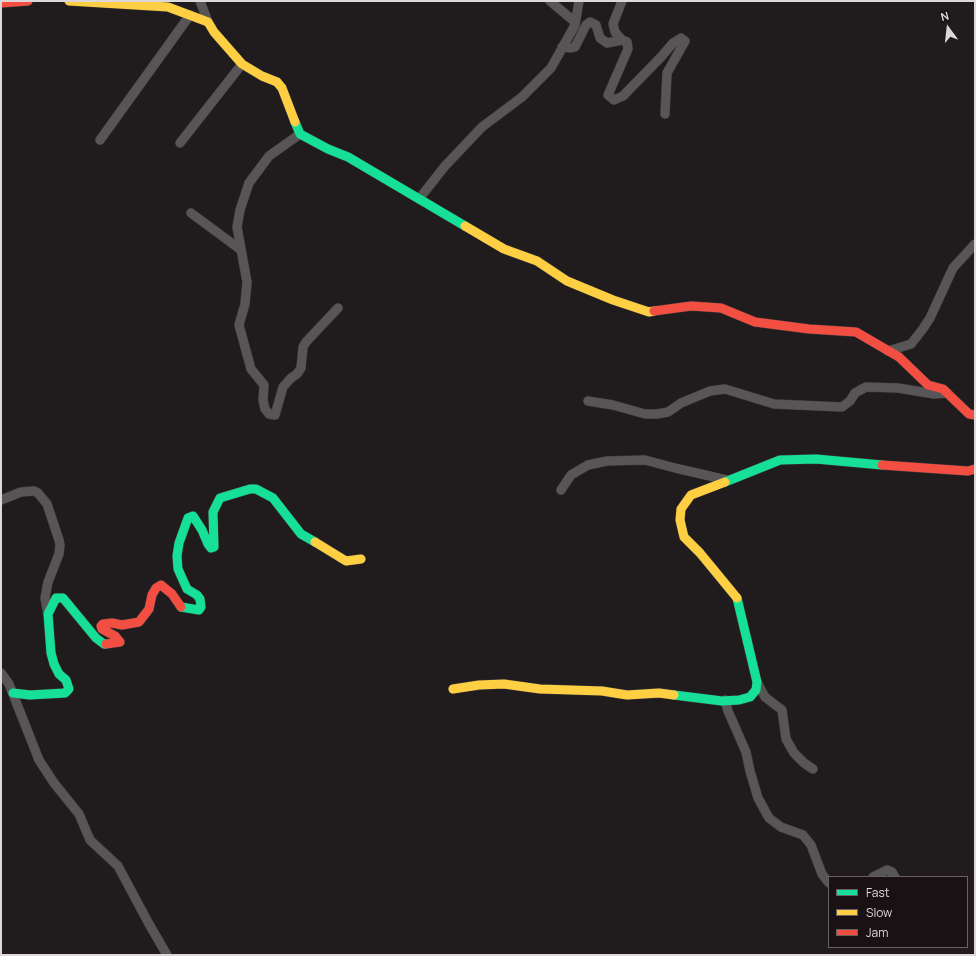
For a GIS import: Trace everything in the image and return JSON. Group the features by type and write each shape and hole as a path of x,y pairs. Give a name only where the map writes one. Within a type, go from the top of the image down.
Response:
{"street":[{"path":"1,3 28,1"},
{"path":"69,1 168,6 208,22"},
{"path":"200,1 208,22 214,32 242,64 262,76 277,82 282,88 300,134 328,149 348,157 504,249 537,261 567,281 613,300 649,312 691,306 721,308 756,322 856,332 899,357 928,385 943,389 969,414 975,415"},
{"path":"550,1 575,22"},
{"path":"418,199 445,166 482,126 522,97 551,68 575,22 579,1"},
{"path":"622,1 613,24 614,32 622,40 627,42 628,49 608,95 614,100 623,96 673,43 682,38 685,41 667,73 665,114"},
{"path":"100,140 190,15"},
{"path":"562,47 575,47 586,25 590,22 596,25 600,38 607,43 622,40"},
{"path":"180,143 242,64"},
{"path":"300,134 269,156 249,183 240,210 237,227 240,250 248,282 245,304 239,325 251,369 264,385 264,409 269,414 274,415 283,387 297,374 301,368 303,347 306,342 338,308"},
{"path":"191,213 240,250"},
{"path":"888,351 910,344 922,330 930,318 953,268 975,244"},
{"path":"588,401 613,405 645,414 658,414 668,412 681,403 710,390 725,389 774,404 842,407 850,402 855,393 866,387 898,388 934,394 947,393"},
{"path":"813,769 794,753 786,739 782,710 765,697 757,682 737,598 700,553 684,537 680,520 681,509 691,495 780,460 816,459 927,469 968,471 975,469"},
{"path":"561,490 571,475 588,465 607,461 645,460 727,480"},
{"path":"48,614 56,598 63,598 96,638 104,644 120,642 115,636 106,632 101,626 103,624 112,623 122,625 139,622 149,609 152,595 156,588 161,585 172,594 181,607 199,610 201,607 200,599 187,589 178,569 177,556 184,526 188,518 193,516 202,530 208,544 211,548 214,547 213,512 220,498 250,489 256,489 273,498 301,534 320,544 339,558 346,561 361,559"},
{"path":"1,500 21,492 34,491 38,493 47,504 60,545 59,554 48,582 46,598 51,653 59,674 66,680 69,688 65,693 30,695 12,693"},
{"path":"1,673 9,684 39,760 54,783 79,814 90,840 118,866 167,955"},
{"path":"453,689 462,686 504,684 540,689 602,691 627,695 659,693 725,700 739,700 750,696 756,690 757,682"},
{"path":"725,700 728,711 746,752 758,798 768,818 781,827 803,836 811,845 822,874 828,882"},
{"path":"875,876 887,870 892,872 894,876"}],"traffic: fast":[{"path":"295,122 300,134 328,149 348,157 465,226"},
{"path":"725,482 780,460 816,459 882,465"},
{"path":"181,607 199,610 201,607 200,599 197,595 187,589 178,569 177,556 179,543 188,518 193,516 202,530 208,544 211,548 214,547 213,512 220,498 250,489 256,489 273,498 301,534 315,542"},
{"path":"13,693 30,695 65,693 69,689 66,680 59,674 51,653 48,614 56,598 63,598 96,638 106,644"},
{"path":"674,695 722,701 739,700 750,697 756,690 757,682 737,598"}],"traffic: slow":[{"path":"69,1 168,7 208,22 214,32 242,64 262,76 277,82 282,88 295,122"},
{"path":"465,226 504,249 537,261 567,281 613,300 649,312 654,311"},
{"path":"725,482 691,495 681,509 680,520 684,537 700,553 737,598"},
{"path":"315,542 346,561 361,559"},
{"path":"453,689 479,685 504,684 540,689 602,691 627,695 659,693 674,695"}],"traffic: jam":[{"path":"1,3 28,1"},
{"path":"654,311 691,306 721,308 755,322 809,329 856,332 899,357 928,385 943,389 969,414 975,415"},
{"path":"882,465 968,471 975,469"},
{"path":"106,644 120,642 115,636 102,629 101,626 103,624 112,623 122,625 139,622 149,609 152,595 156,588 161,585 172,594 181,607"}]}
